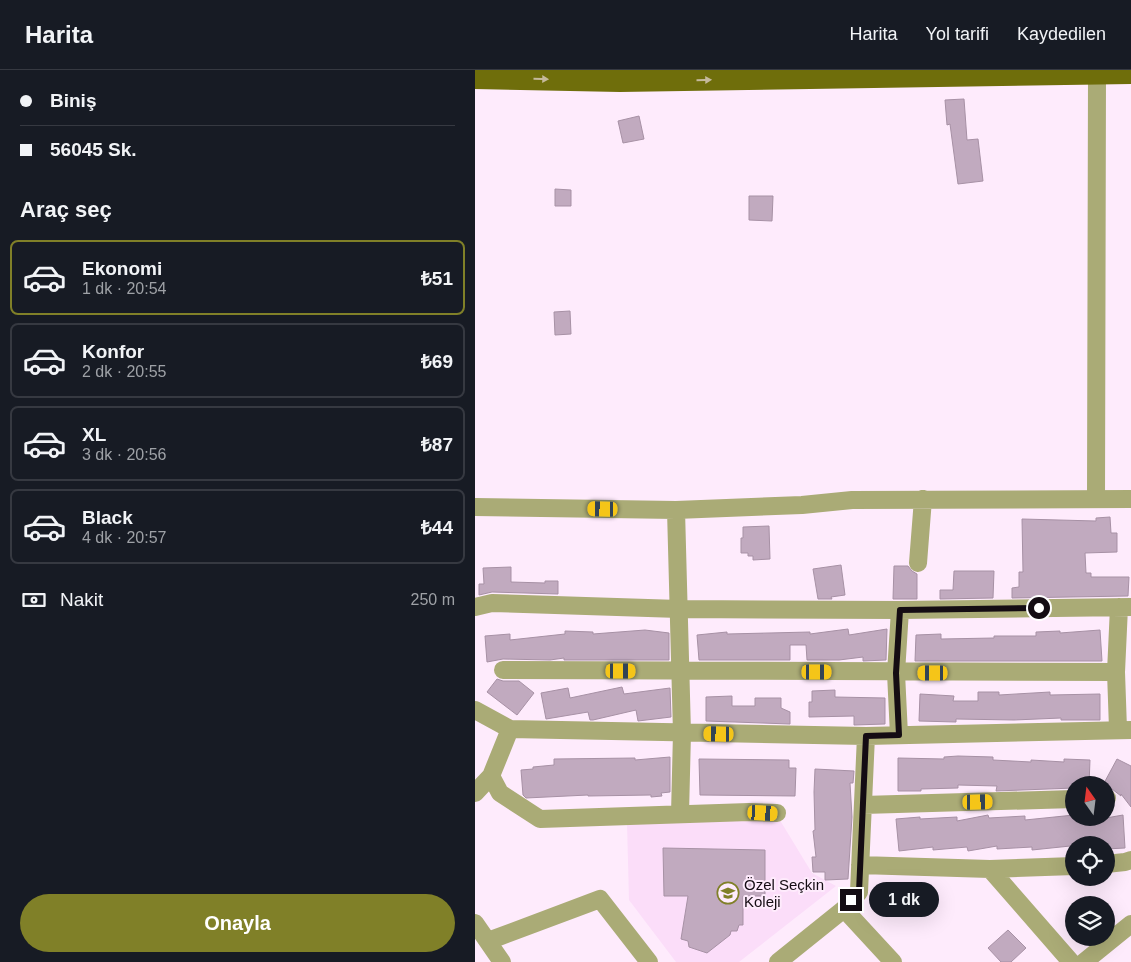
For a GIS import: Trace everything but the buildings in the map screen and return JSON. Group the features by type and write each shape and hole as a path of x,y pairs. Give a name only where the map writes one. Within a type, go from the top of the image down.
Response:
{"main road":[{"path":"475,78 620,81 1131,73"}],"street":[{"path":"1096,499 1097,74"},
{"path":"919,563 923,499"},
{"path":"475,507 676,510 802,505 852,500 1131,499"},
{"path":"676,510 682,733 680,814"},
{"path":"475,607 492,603 679,609 900,610 1125,607 1116,672 1124,730 866,736 510,730 475,710"},
{"path":"899,735 896,673 900,610"},
{"path":"503,670 896,673 1116,672"},
{"path":"475,793 491,776 510,730"},
{"path":"788,959 844,909 859,892 866,736"},
{"path":"491,776 500,793 540,819 749,812 777,813"},
{"path":"863,805 1065,799"},
{"path":"1115,864 1129,864"},
{"path":"860,865 989,869 1065,866"},
{"path":"989,869 1071,962"},
{"path":"488,941 600,899 649,962"},
{"path":"844,909 893,962"},
{"path":"475,923 502,962"},
{"path":"1084,962 1131,924"}],"shaded area":[{"name":"Özel Seçkin Koleji","path":"778,817 812,873 836,886 739,962 676,962 629,900 627,823"}],"place":[{"name":"Özel Seçkin Koleji","path":"728,893"}],"route":[{"path":"851,900 859,892 866,736 899,735 896,673 900,610 1039,608"}]}
